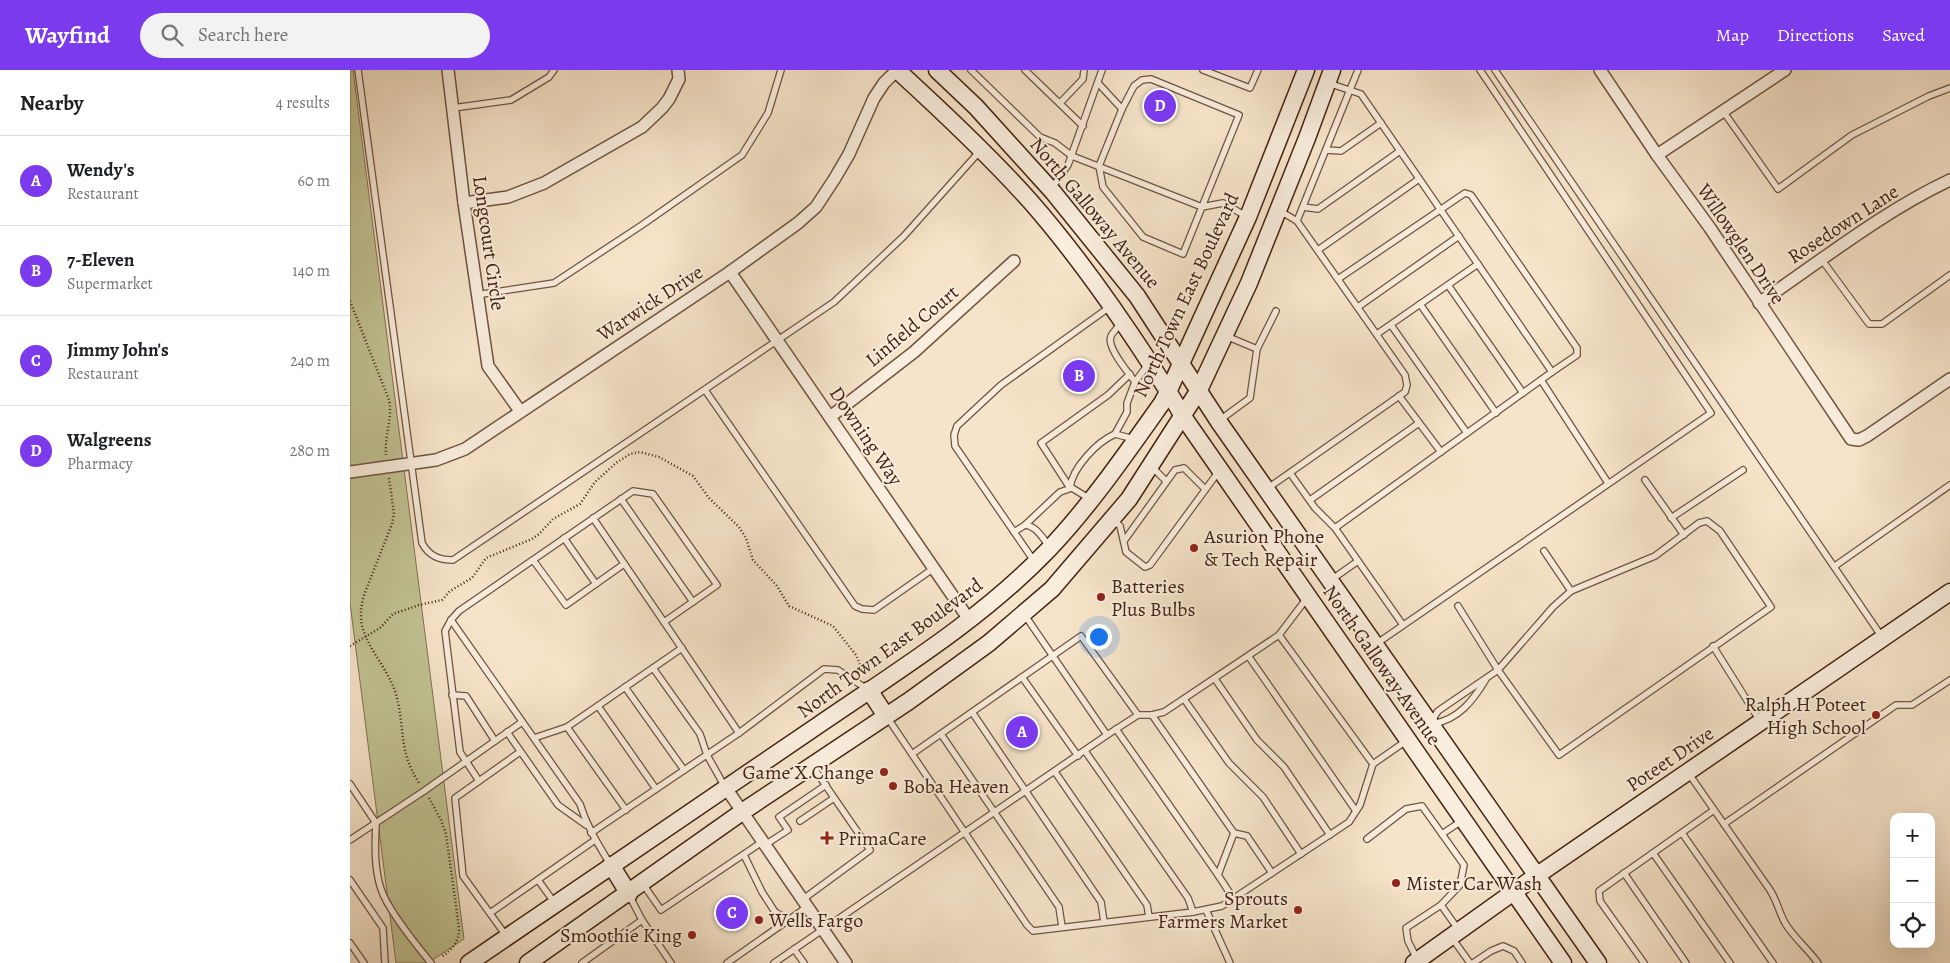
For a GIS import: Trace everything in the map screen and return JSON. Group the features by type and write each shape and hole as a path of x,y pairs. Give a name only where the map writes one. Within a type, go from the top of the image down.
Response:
{"main road":[{"name":"North Galloway Avenue","path":"897,70 1034,205 1083,266 1169,390 1182,415 1563,963"},
{"name":"North Galloway Avenue","path":"937,70 976,107 1050,189 1137,296 1219,422 1598,963"},
{"path":"529,963 629,894 742,812 886,716 989,644 1052,589 1072,566 1129,499 1152,466 1199,390 1249,282 1307,138 1329,76 1303,72"},
{"name":"North Town East Boulevard","path":"469,963 970,621 1050,548 1136,440 1169,390 1248,217 1303,72"},
{"path":"1034,205 1050,189"},
{"path":"1254,201 1277,210"},
{"path":"1050,548 1072,566"},
{"path":"1308,596 1330,581"},
{"name":"Poteet Drive","path":"1416,962 1536,876 1950,592"},
{"path":"869,690 886,716"},
{"path":"1408,740 1430,724"},
{"path":"611,866 629,894"}],"street":[{"name":"Longcourt Circle","path":"448,70 476,295 488,366 520,411"},
{"path":"464,203 508,196 544,183 642,126 669,99 680,79 678,70"},
{"name":"Warwick Drive","path":"350,472 436,460 464,449 730,272 798,223 816,207 835,178 849,154 862,120 874,98 884,83 897,70"},
{"name":"Willowglen Drive","path":"1600,70 1657,155 1710,228 1851,439 1859,440 1867,436 1950,379"},
{"path":"1657,155 1784,70"},
{"name":"Rosedown Lane","path":"1759,303 1876,223 1931,189 1950,180"},
{"name":"Linfield Court","path":"830,417 914,352 1014,262"},
{"name":"Downing Way","path":"730,272 970,621"},
{"path":"726,788 846,963"}],"lane":[{"path":"358,70 422,543 426,550 444,560 453,560 834,302 904,236 980,150"},
{"path":"453,108 511,100 549,77 554,70"},
{"path":"476,295 554,283 642,225 742,155 768,113 781,70"},
{"path":"971,70 1040,137 1055,143 1072,156 1202,206 1223,203 1248,217"},
{"path":"1026,70 1083,126"},
{"path":"1060,103 1083,79 1084,70"},
{"path":"1050,189 1068,165 1072,156 1102,70"},
{"path":"1203,70 1250,88 1258,70"},
{"path":"1297,221 1358,70"},
{"path":"1374,645 1711,413 1480,70"},
{"path":"1495,70 1883,638"},
{"path":"1329,76 1350,90 1361,94 1552,372"},
{"path":"1151,79 1239,115 1182,254 1143,237 1103,187 1099,166 1122,108 1134,86 1142,80 1151,79"},
{"path":"1098,83 1122,108"},
{"path":"1723,111 1778,189 1852,135 1929,96 1950,88"},
{"path":"1326,150 1341,151 1381,123"},
{"path":"1303,208 1318,209 1400,151"},
{"path":"1318,250 1420,179"},
{"path":"1335,528 1577,355 1577,348 1471,195 1465,193 1338,279"},
{"path":"1266,490 1399,396 1404,392 1407,385 1406,375 1297,221 1277,210"},
{"path":"1358,307 1459,236"},
{"path":"1822,260 1869,324 1882,324 1950,275"},
{"path":"1377,334 1478,264"},
{"path":"1448,285 1523,393"},
{"path":"1420,304 1496,413"},
{"path":"1035,562 955,446 954,434 957,426 1001,385 1112,306"},
{"path":"1219,422 1250,398 1256,349 1276,311"},
{"path":"1122,321 1111,336 1110,342 1112,349 1135,382"},
{"path":"1391,325 1467,433"},
{"path":"1224,335 1256,349"},
{"path":"1070,488 1073,475 1090,453 1100,443 1115,434 1124,419 1130,392 1149,362"},
{"path":"1090,499 1070,488 1041,443 1108,395 1130,374"},
{"path":"1541,380 1608,484"},
{"path":"705,390 855,606 874,610 934,568"},
{"path":"1399,396 1440,452"},
{"path":"1310,500 1419,423"},
{"path":"1115,434 1136,440"},
{"path":"1152,466 1166,481"},
{"path":"1124,541 1173,471 1184,468 1205,489"},
{"path":"1113,518 1120,526 1126,552 1145,567 1150,565 1220,469"},
{"path":"1671,518 1743,470"},
{"path":"1290,473 1310,500 1335,528 1403,625"},
{"path":"1645,480 1684,535"},
{"path":"1834,566 1950,485"},
{"path":"1014,532 1025,525 1060,492 1070,488"},
{"path":"480,781 460,752 444,631 459,611 633,491 653,494 717,585 664,622"},
{"path":"621,499 694,602"},
{"path":"593,518 739,733"},
{"path":"1430,724 1438,711 1498,670 1553,607 1571,591 1655,556 1698,523 1707,521 1720,531 1771,608 1713,646 1558,755 1498,670 1458,606"},
{"path":"1025,525 1031,526 1036,530 1050,548"},
{"path":"564,538 596,584"},
{"path":"1544,551 1571,591"},
{"path":"533,560 566,605 624,564"},
{"path":"1330,581 1358,561"},
{"path":"774,963 1116,729 1138,715 1152,715 1164,712 1249,657 1279,636 1308,596"},
{"path":"1023,614 1107,735"},
{"path":"451,620 580,804 586,825 611,866"},
{"path":"912,754 1081,636 1138,715"},
{"path":"1279,636 1373,764"},
{"path":"1713,646 1761,723"},
{"path":"534,738 567,727 682,648"},
{"path":"1249,657 1356,811"},
{"path":"653,668 700,734 706,755 726,788"},
{"path":"591,833 739,733 824,669 838,670 869,690"},
{"path":"1022,677 1078,756"},
{"path":"1430,724 1446,722 1453,717 1474,700 1487,678"},
{"path":"1215,679 1257,740 1284,767 1330,835"},
{"path":"1724,824 1896,704 1912,705 1950,680"},
{"path":"625,687 684,770"},
{"path":"452,694 466,696 495,740"},
{"path":"1184,699 1229,763 1263,797 1301,854"},
{"path":"598,706 656,789"},
{"path":"972,712 1102,902 1104,922"},
{"path":"1152,715 1234,832 1247,836 1272,873"},
{"path":"886,716 1027,926 1033,931 1193,912 1222,906 1349,822 1360,804 1373,764 1408,740"},
{"path":"350,840 522,722"},
{"path":"567,727 626,810"},
{"path":"1116,729 1233,898"},
{"path":"507,732 558,805 586,825"},
{"path":"941,734 1059,907 1062,927"},
{"path":"1085,751 1188,898 1193,912"},
{"path":"507,937 463,876 455,798 520,752"},
{"path":"727,963 789,920 805,903 870,850 812,765"},
{"path":"1055,772 1147,905 1149,917"},
{"path":"1688,773 1777,902 1784,921 1794,938 1809,951 1818,963"},
{"path":"350,784 376,823 375,851 380,888 386,901 431,963"},
{"path":"788,830 779,817 826,786"},
{"path":"800,821 834,798"},
{"path":"1367,839 1406,810 1422,806 1464,865 1460,885 1441,905 1406,928 1408,941 1416,962"},
{"path":"1644,963 1600,901 1599,891 1714,810"},
{"path":"1442,834 1464,820"},
{"path":"643,884 661,910 744,854 794,826"},
{"path":"1218,875 1234,832"},
{"path":"1682,833 1773,963"},
{"path":"490,913 595,840"},
{"path":"1653,853 1730,963"},
{"path":"744,854 762,892 775,912 789,920"},
{"path":"1624,873 1686,963"},
{"path":"350,880 383,928 385,963"},
{"path":"538,880 555,904"},
{"path":"629,894 642,920 671,963"},
{"path":"1441,905 1472,963 1503,946 1514,951 1522,963"},
{"path":"1206,910 1230,963"},
{"path":"582,963 642,920"},
{"path":"350,943 364,963"},
{"path":"794,949 804,963"}],"path":[{"path":"350,300 389,400 390,415 385,444 394,514 387,539 364,595 361,605 361,619 366,638 389,676 395,692 404,751 413,774 441,820 446,834 459,937 451,950 441,957"}],"green space":[{"path":"350,70 353,70 464,939 428,963 396,963 350,603"}],"place":[{"name":"Walgreens","path":"1160,106"},
{"name":"7-Eleven","path":"1079,376"},
{"name":"Asurion Phone & Tech Repair","path":"1194,548"},
{"name":"Batteries Plus Bulbs","path":"1101,597"},
{"name":"Ralph H Poteet High School","path":"1876,715"},
{"name":"Wendy's","path":"1022,732"},
{"name":"Game X Change","path":"884,772"},
{"name":"Boba Heaven","path":"893,786"},
{"name":"PrimaCare","path":"827,838"},
{"name":"Mister Car Wash","path":"1396,883"},
{"name":"Sprouts Farmers Market","path":"1298,910"},
{"name":"Jimmy John's","path":"732,913"},
{"name":"Wells Fargo","path":"759,920"},
{"name":"Smoothie King","path":"692,935"}]}
